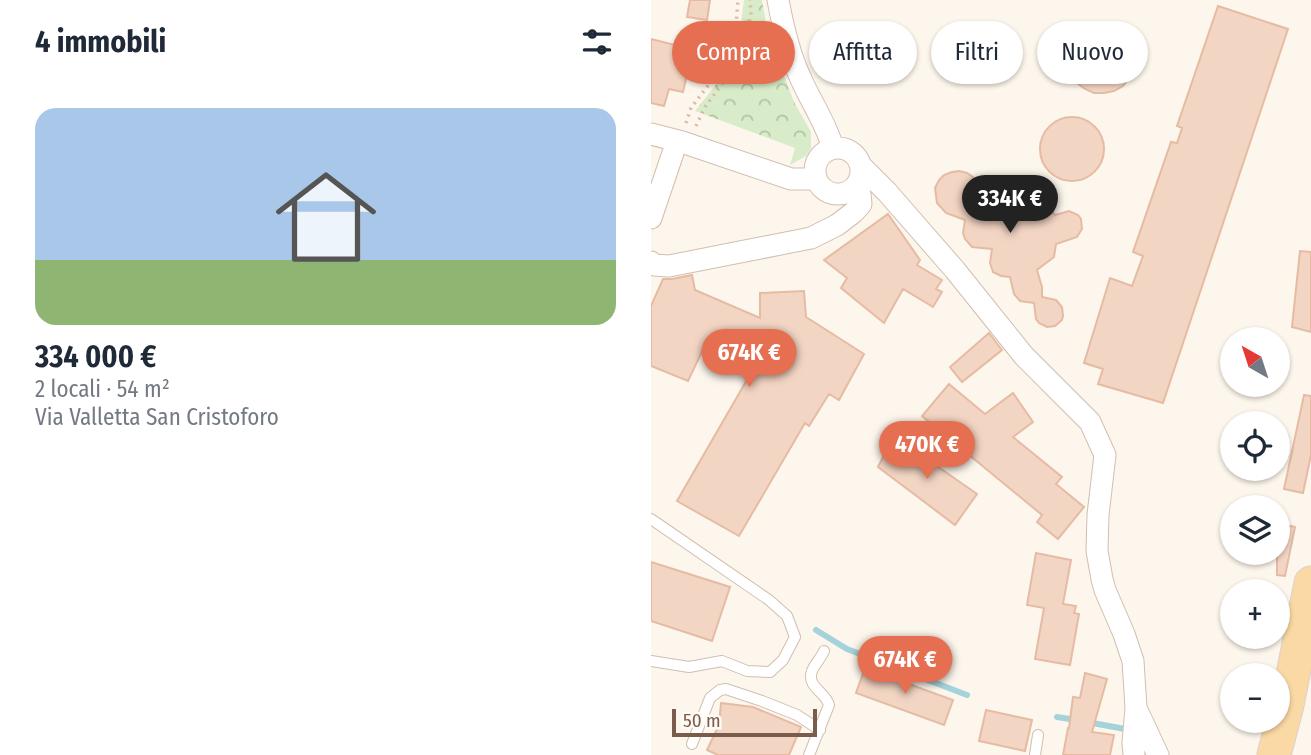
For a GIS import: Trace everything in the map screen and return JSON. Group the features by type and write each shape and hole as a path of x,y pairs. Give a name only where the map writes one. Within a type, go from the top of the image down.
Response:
{"main road":[{"path":"1290,690 1311,583"},
{"path":"1274,755 1280,733"},
{"path":"1283,755 1285,733"}],"street":[{"path":"780,2 787,43 800,79 833,148"},
{"path":"651,134 791,179 808,179 815,176"},
{"path":"651,218 679,142"},
{"path":"651,262 654,265 669,266 811,238 837,225 861,204 859,175 853,153 840,147 820,155 814,169 817,183 823,189 837,195 845,193 852,190 859,175"},
{"path":"859,175 887,192 1024,356 1090,422 1105,455 1097,551 1102,579 1133,661 1136,708 1134,755"},
{"path":"1136,708 1159,755"}],"lane":[{"path":"651,519 769,600 787,616 795,637 783,660 770,672 747,671 722,661 689,667 651,661"},
{"path":"809,755 829,705 828,698 813,685 811,679 812,671 824,652"},
{"path":"692,744 710,698 726,689 797,715 820,730"},
{"path":"1035,755 1038,735"}],"path":[{"path":"679,142 691,108 729,58 735,39 738,0"},
{"path":"679,142 692,137 705,107 728,76 743,48 751,15 750,0"}],"green space":[{"path":"744,0 762,0 766,21 741,21"},
{"path":"716,84 787,84 811,132 811,148 806,156 790,165 795,148 695,111"}],"building":[{"path":"690,0 710,0 707,20 687,17"},
{"path":"1218,6 1288,29 1163,403 1098,384 1103,369 1084,363 1110,278 1132,286 1143,256 1133,252 1171,142 1177,143 1182,128 1177,126"},
{"path":"651,39 672,44 672,84 685,84 683,92 669,89 664,106 651,103"},
{"path":"1078,84 1124,84 1114,91 1104,93 1085,89"},
{"path":"1072,117 1090,123 1098,131 1104,149 1098,167 1090,175 1072,181 1054,175 1046,167 1040,149 1046,131 1054,123"},
{"path":"959,171 973,177 985,192 1000,185 1010,186 1023,201 1042,201 1055,215 1069,211 1081,219 1082,229 1077,237 1056,244 1054,257 1037,270 1042,297 1056,300 1062,307 1062,320 1055,326 1047,327 1039,323 1034,303 1020,301 1014,294 1010,277 993,272 990,263 992,249 972,247 963,233 965,220 946,213 937,203 935,188 939,180 944,175"},
{"path":"888,214 920,260 917,265 942,280 936,289 942,292 933,307 903,289 884,323 841,288 847,278 824,260"},
{"path":"1300,251 1311,252 1311,332 1292,327"},
{"path":"692,275 695,290 760,318 760,293 804,291 806,317 864,354 839,400 829,394 809,426 805,423 739,536 677,501 763,352 728,330 722,344 708,339 688,381 651,366 651,306 663,279"},
{"path":"989,333 1002,350 962,382 950,367"},
{"path":"949,384 985,414 1013,393 1033,422 1013,437 1062,477 1056,484 1084,507 1058,539 1037,522 1042,515 922,416"},
{"path":"1304,395 1311,396 1311,455 1303,493 1284,489 1286,481 1290,481 1290,461"},
{"path":"894,436 977,494 955,525 878,467"},
{"path":"1290,526 1295,527 1290,552"},
{"path":"1036,553 1071,560 1063,604 1076,606 1074,613 1079,614 1070,665 1035,659 1044,608 1027,605"},
{"path":"651,562 730,587 712,641 651,621"},
{"path":"1277,565 1287,565 1285,576 1277,575"},
{"path":"865,668 953,700 944,725 856,693"},
{"path":"1085,673 1107,679 1092,732 1114,735 1110,755 1063,755 1073,697 1080,698"},
{"path":"721,703 753,707 801,727 789,755 718,755 707,750 719,725"},
{"path":"986,710 1032,720 1025,751 979,741"}],"waterway":[{"path":"816,630 847,649 967,695"},
{"path":"1057,717 1076,720"},
{"path":"1087,722 1125,729"}]}
